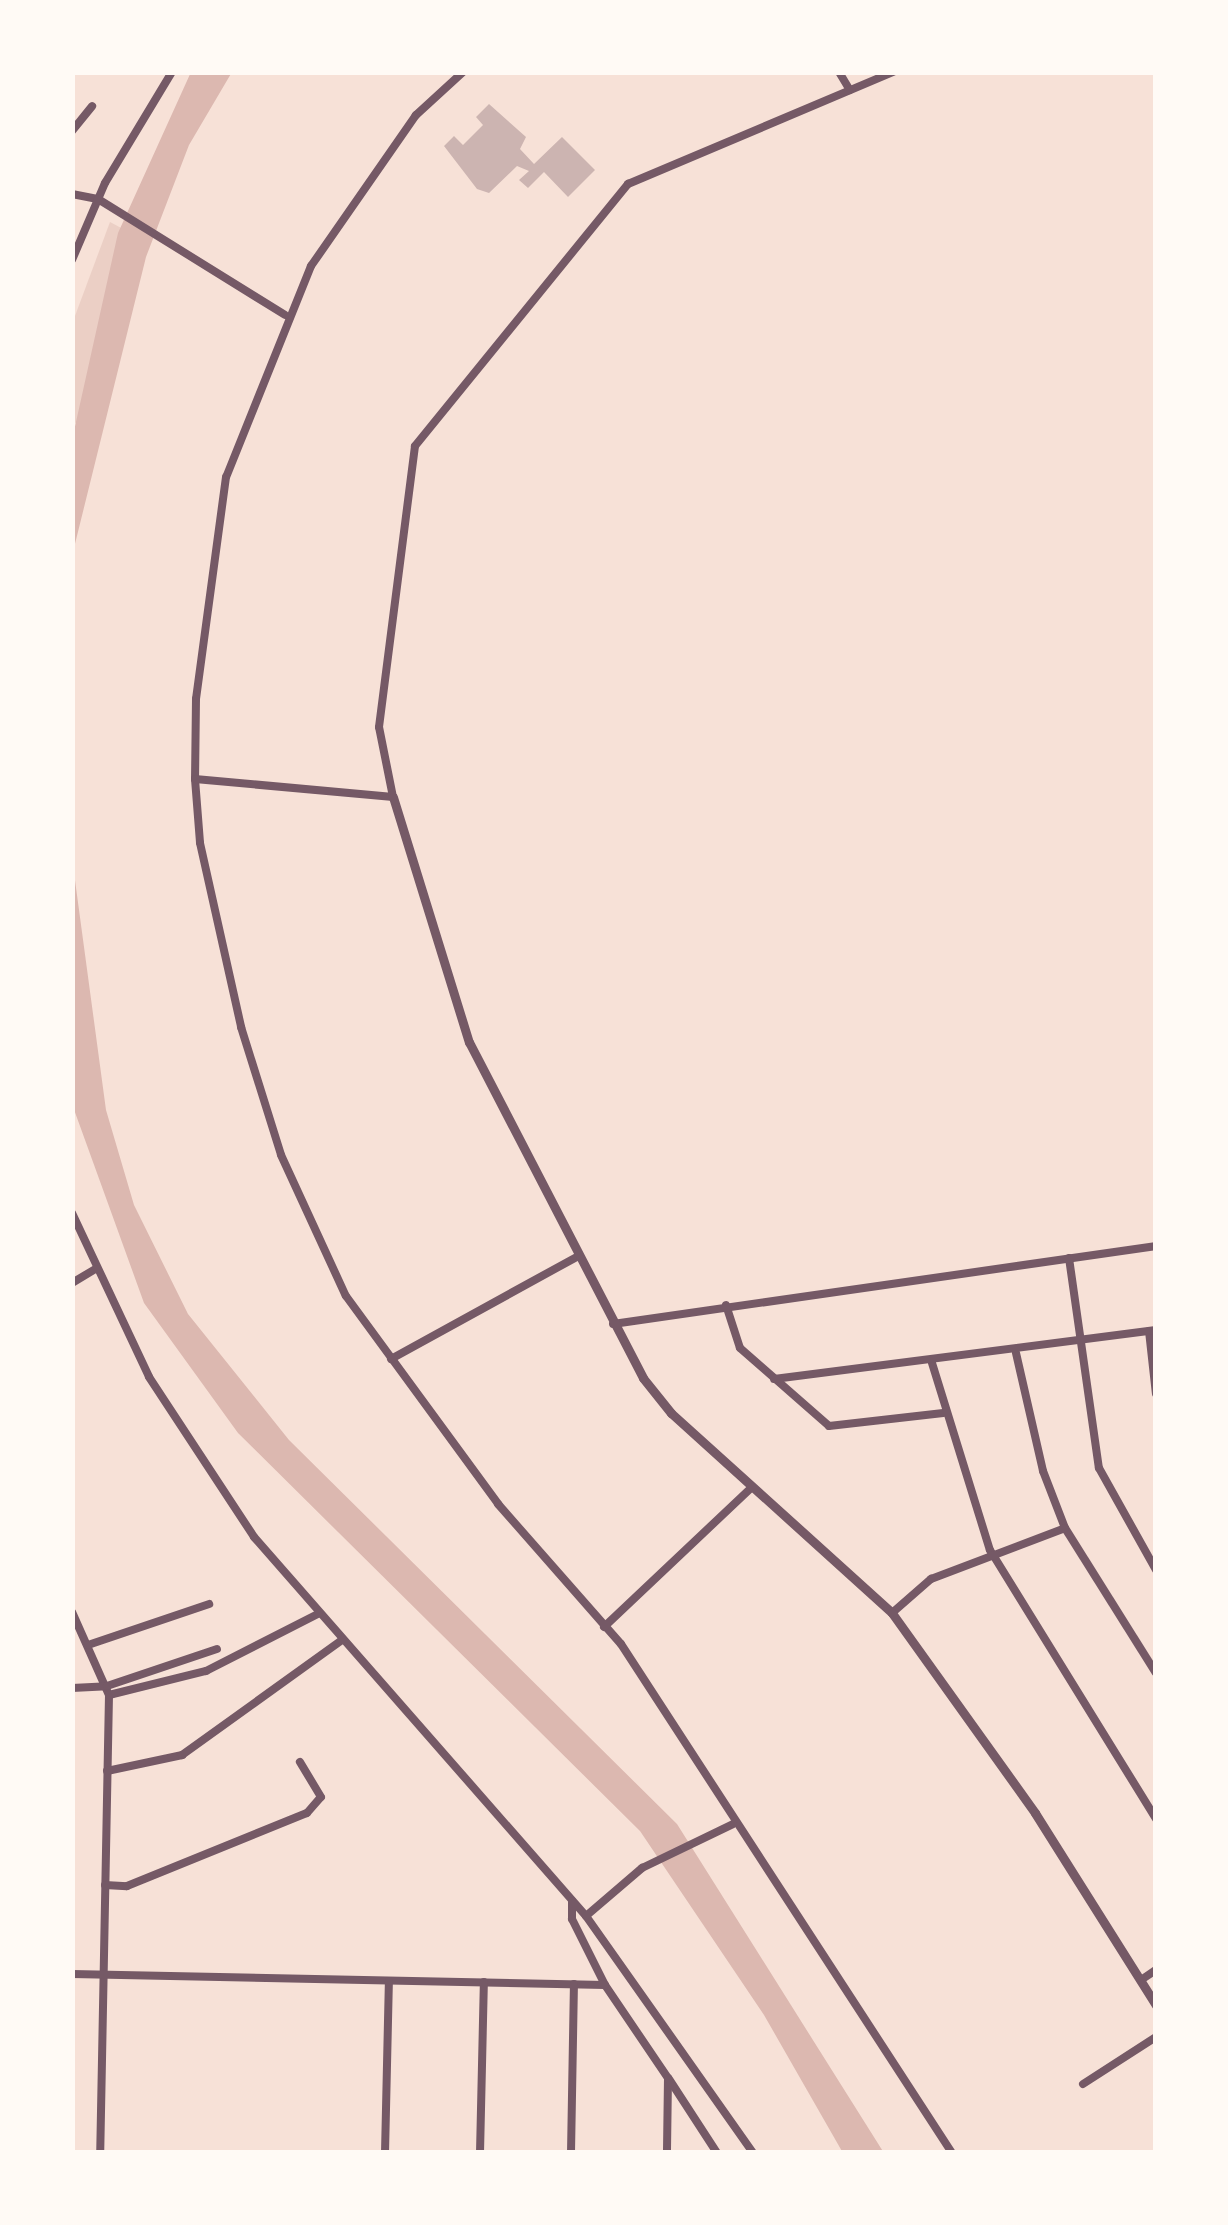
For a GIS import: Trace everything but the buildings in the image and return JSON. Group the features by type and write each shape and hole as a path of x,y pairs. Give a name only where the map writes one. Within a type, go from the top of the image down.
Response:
{"street":[{"path":"72,260 98,199 172,72"},
{"path":"463,72 416,115 285,315 226,477 196,699 195,779 200,843 255,1086 338,1278 498,1504 604,1627 687,1738 733,1824 952,2153"},
{"path":"839,72 850,90"},
{"path":"893,72 628,184 415,446 379,728 393,796 469,1042 613,1324 671,1413 892,1613 1035,1813 1156,2005"},
{"path":"72,131 92,106"},
{"path":"72,194 98,199 285,315"},
{"path":"195,779 393,796"},
{"path":"72,1214 95,1270 196,1452 318,1614 586,1916 753,2153"},
{"path":"613,1324 1156,1246"},
{"path":"391,1359 578,1256"},
{"path":"1069,1258 1099,1468 1156,1570"},
{"path":"72,1283 95,1270"},
{"path":"726,1305 740,1348 829,1426 943,1413"},
{"path":"775,1378 1016,1353 1152,1330 1156,1394"},
{"path":"1016,1353 1043,1471 1066,1528 1156,1672"},
{"path":"932,1363 943,1413 990,1550 1156,1819"},
{"path":"604,1627 752,1487"},
{"path":"892,1613 931,1579 990,1550 1066,1528"},
{"path":"88,1645 209,1604"},
{"path":"72,1612 108,1691 100,2153"},
{"path":"72,1688 108,1691 206,1671 318,1614"},
{"path":"106,1771 182,1755 342,1640"},
{"path":"108,1691 217,1649"},
{"path":"105,1886 127,1886 307,1813 321,1797 300,1762"},
{"path":"586,1916 642,1868 733,1824"},
{"path":"572,1899 572,1919 605,1984 717,2153"},
{"path":"1141,1980 1156,1970"},
{"path":"72,1974 605,1984"},
{"path":"385,2153 388,1980"},
{"path":"480,2153 484,1982"},
{"path":"571,2153 574,1984"},
{"path":"1083,2084 1156,2037"},
{"path":"667,2153 668,2078"}],"shaded area":[{"path":"191,72 232,72 189,145 146,257 72,556 72,440 118,233"},
{"path":"110,222 125,230 80,425 72,421 72,324"},
{"path":"72,858 106,1110 134,1205 188,1314 289,1440 677,1824 884,2153 843,2153 764,2015 640,1831 238,1433 144,1303 72,1104"}]}
